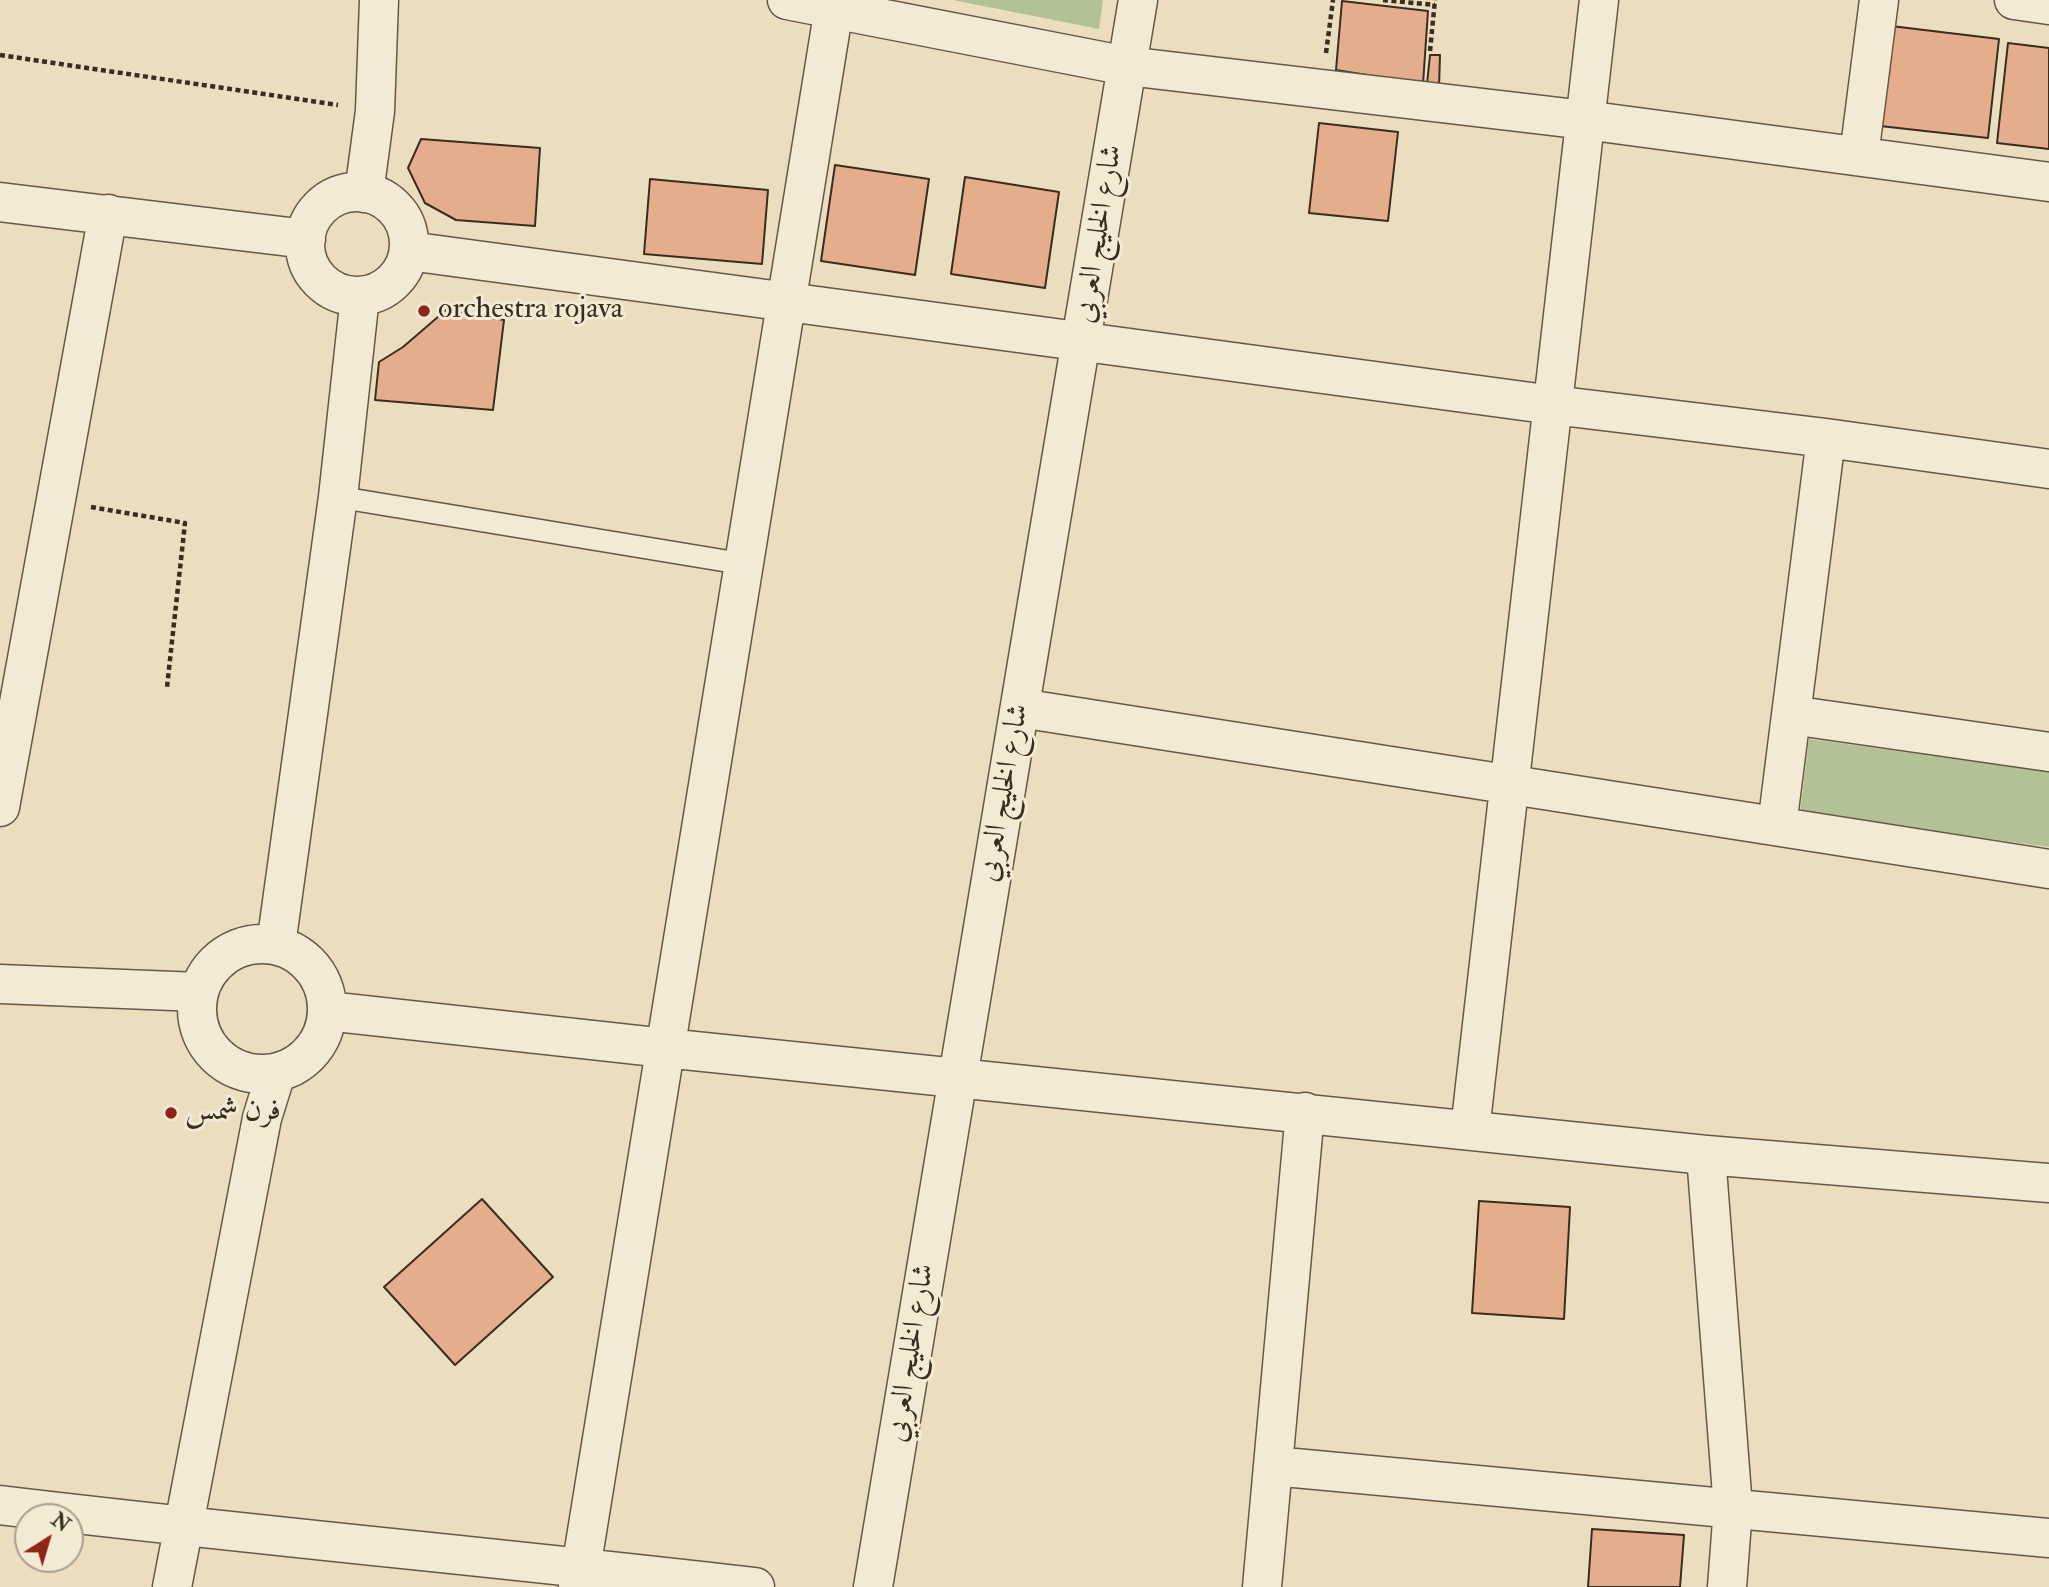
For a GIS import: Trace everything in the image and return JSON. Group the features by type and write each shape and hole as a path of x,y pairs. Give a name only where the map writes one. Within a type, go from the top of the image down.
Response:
{"street":[{"path":"363,193 375,111 379,0"},
{"path":"787,0 1128,66 1586,120 2049,182"},
{"name":"شارع الخليج العربي","path":"873,1587 1138,0"},
{"path":"1470,1130 1599,0"},
{"path":"1859,156 1879,0"},
{"path":"2014,0 2049,5"},
{"path":"580,1577 834,8"},
{"path":"355,191 363,193 386,201 398,212 406,226 409,251 401,272 390,285 376,293 360,296 343,294 329,287 317,276 308,262 305,246 307,230 324,203 339,195 355,191"},
{"path":"0,202 306,239"},
{"path":"0,807 108,214"},
{"path":"409,251 2049,469"},
{"path":"276,945 338,498 360,296"},
{"path":"1777,826 1826,438"},
{"path":"1020,708 2049,869"},
{"path":"1791,715 2049,752"},
{"path":"256,944 276,945 294,952 310,964 321,980 327,998 327,1018 321,1037 310,1054 295,1066 276,1073 254,1074 233,1068 215,1054 202,1036 197,1014 198,992 206,974 220,959 237,948 256,944"},
{"path":"0,984 198,992"},
{"path":"327,1012 1706,1155 2049,1183"},
{"path":"173,1587 262,1118 276,1073"},
{"path":"1262,1587 1305,1112"},
{"path":"1706,1155 1733,1508 1727,1587"},
{"path":"1273,1466 2049,1538"},
{"path":"0,1505 580,1577 755,1587"}],"lane":[{"path":"338,498 744,564"}],"path":[{"path":"1325,64 1333,0"},
{"path":"1383,0 1435,2 1430,51"},
{"path":"0,55 375,111"},
{"path":"56,501 185,523 167,688"}],"green space":[{"path":"953,0 1103,0 1099,29"},
{"path":"1809,739 2049,772 2049,847 1800,813"}],"building":[{"path":"1342,1 1428,11 1423,84 1336,70"},
{"path":"1891,26 1999,39 1988,138 1880,126"},
{"path":"2008,43 2049,48 2049,149 1997,143"},
{"path":"1430,55 1440,55 1439,87 1427,84"},
{"path":"1319,123 1398,132 1388,221 1309,213"},
{"path":"421,139 540,148 535,226 456,220 425,203 408,168"},
{"path":"835,165 929,179 915,275 821,261"},
{"path":"965,177 1059,192 1045,288 951,274"},
{"path":"650,179 768,190 762,264 644,254"},
{"path":"446,310 504,320 493,410 375,400 379,362 403,347"},
{"path":"482,1199 553,1277 455,1365 384,1287"},
{"path":"1479,1201 1570,1207 1564,1319 1472,1313"},
{"path":"1592,1529 1684,1535 1680,1587 1588,1587"}],"place":[{"name":"orchestra rojava","path":"424,311"},
{"name":"فرن شمس","path":"171,1113"}]}
